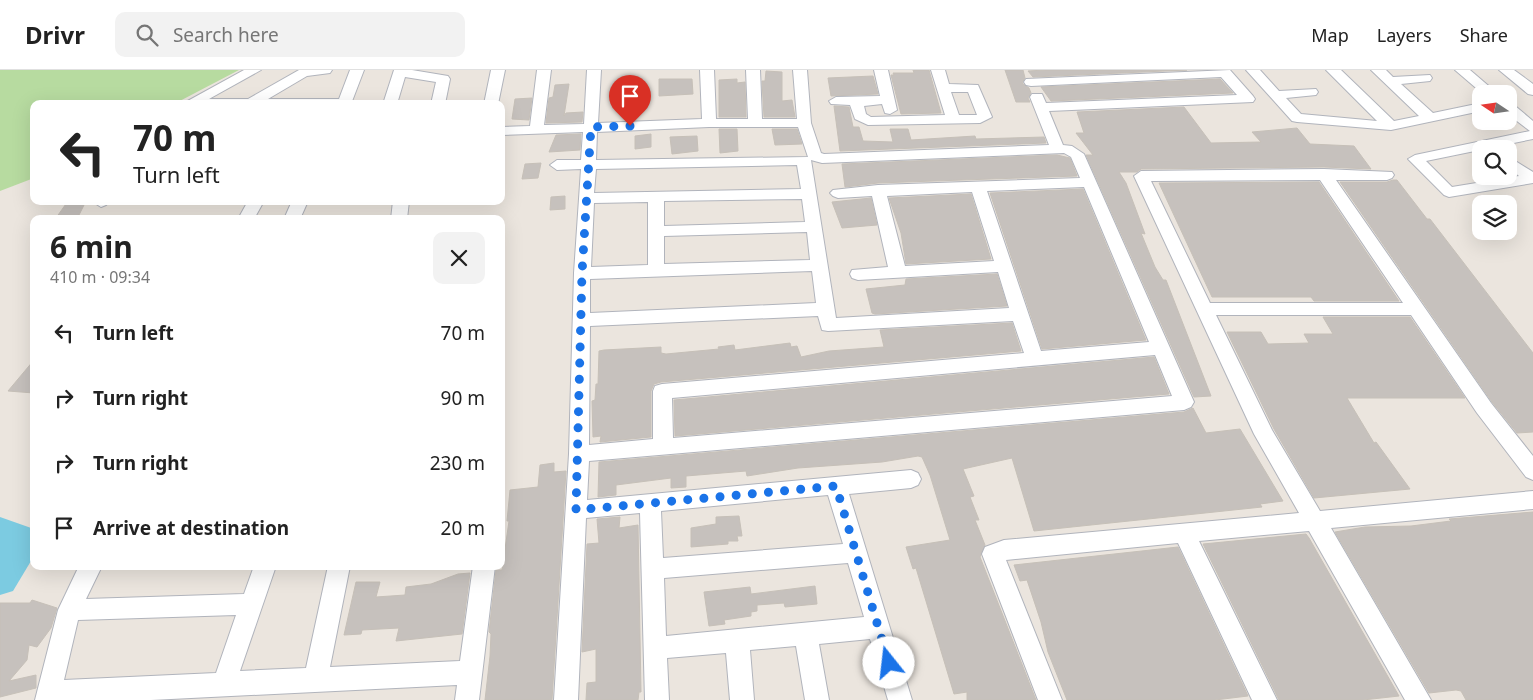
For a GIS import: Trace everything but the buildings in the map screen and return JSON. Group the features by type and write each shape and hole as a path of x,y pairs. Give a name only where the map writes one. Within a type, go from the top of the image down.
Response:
{"street":[{"path":"198,100 254,70"},
{"path":"257,100 304,73 325,70"},
{"path":"345,100 357,70"},
{"path":"492,100 498,70"},
{"path":"536,130 544,70"},
{"path":"566,700 579,454 582,273 590,164 594,70"},
{"path":"707,70 709,124"},
{"path":"753,70 755,124"},
{"path":"579,454 1184,402 1077,154 1074,151 1058,149 822,159 815,156 804,124 800,70"},
{"path":"881,70 893,121"},
{"path":"938,70 954,120"},
{"path":"1253,71 1268,70"},
{"path":"1334,70 1391,126"},
{"path":"1378,70 1431,119"},
{"path":"1462,70 1480,85"},
{"path":"1506,70 1533,91"},
{"path":"391,100 400,71 443,79 439,100"},
{"path":"1253,71 1297,118 1391,126 1472,109"},
{"path":"1041,107 1248,99 1224,72 1029,76 1041,107 1058,149"},
{"path":"1390,81 1425,78"},
{"path":"866,100 857,105 860,116 864,119 893,121 954,120 980,119 985,115 973,88 943,88"},
{"path":"1276,95 1311,92"},
{"path":"836,101 887,100"},
{"path":"1518,116 1533,128"},
{"path":"505,131 709,124 804,124"},
{"path":"1516,140 1533,135"},
{"path":"1472,150 1415,159 1449,192 1490,185"},
{"path":"557,164 804,160 828,326 1019,314"},
{"path":"1517,167 1532,178"},
{"path":"1324,174 1484,408 1533,472"},
{"path":"1387,175 1141,176 1264,434 1419,700"},
{"path":"1517,181 1532,178"},
{"path":"838,193 1088,182"},
{"path":"978,186 1034,357"},
{"path":"878,190 898,272"},
{"path":"587,198 808,194"},
{"path":"656,198 656,270"},
{"path":"656,231 814,228"},
{"path":"582,273 820,265"},
{"path":"858,274 1004,266"},
{"path":"582,320 826,309"},
{"path":"1204,310 1416,309"},
{"path":"663,446 662,391 1034,357 1160,348"},
{"path":"576,510 912,479"},
{"path":"836,486 900,700"},
{"path":"1050,700 993,554 1004,550 1184,532 1533,500"},
{"path":"650,502 657,700"},
{"path":"1184,532 1265,700"},
{"path":"653,568 856,553"},
{"path":"89,570 69,610 48,697 224,684 470,672"},
{"path":"224,684 264,570"},
{"path":"315,680 339,570"},
{"path":"467,700 483,570"},
{"path":"69,610 252,604"},
{"path":"655,648 878,627"},
{"path":"806,633 817,700"},
{"path":"737,640 742,700"}],"green space":[{"path":"0,70 239,70 182,100 30,100 30,180 0,191"}],"waterway":[{"path":"0,532 24,541 0,579"}],"route":[{"path":"630,126 591,127 582,273 579,454 576,510 836,486 889,663"}]}
